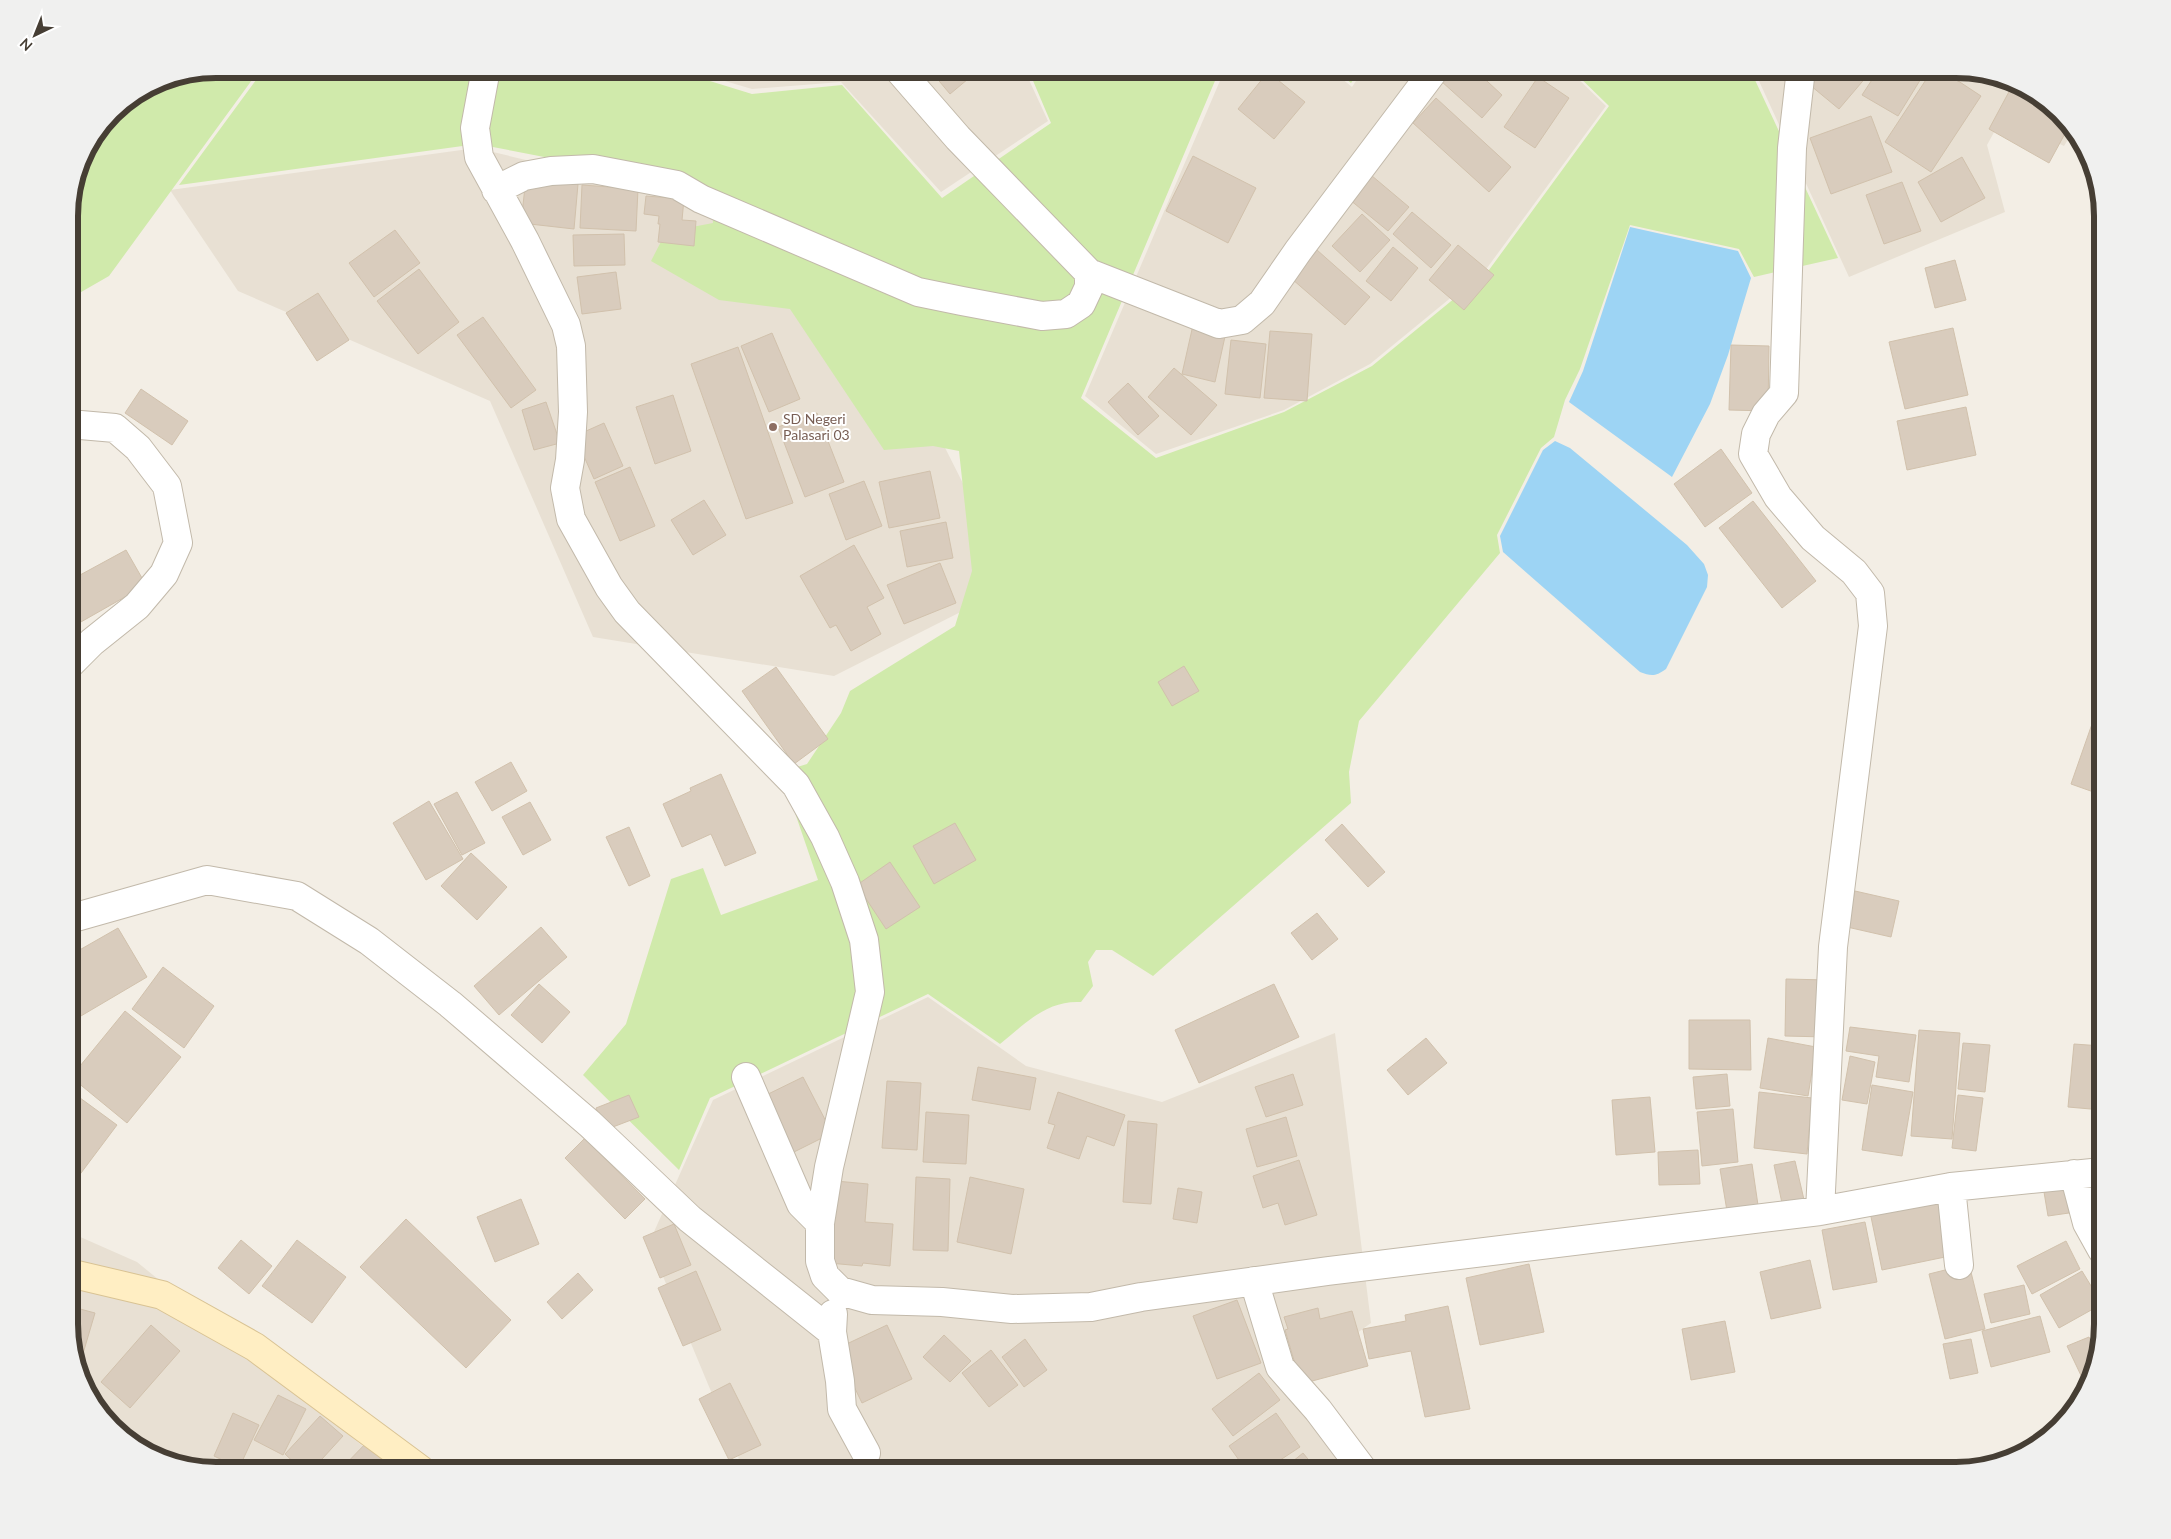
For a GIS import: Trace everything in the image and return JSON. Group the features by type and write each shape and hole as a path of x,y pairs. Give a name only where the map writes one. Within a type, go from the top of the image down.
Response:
{"main road":[{"path":"78,1275 162,1295 255,1347 410,1462"}],"street":[{"path":"484,78 475,128 479,157 525,241 562,316 571,346 573,412 570,460 565,488 570,520 609,586 627,612 796,785 826,836 845,882 864,940 870,992 829,1168 820,1223 820,1261 825,1276 840,1291 872,1300 942,1302 1012,1309 1091,1307 1141,1297 1254,1281 1820,1210 1951,1187 2094,1173"},
{"path":"906,78 958,138 1090,273 1219,324 1242,320 1262,304 1298,251 1428,78"},
{"path":"1800,78 1792,148 1784,393 1766,414 1756,434 1753,454 1778,497 1813,538 1854,572 1870,593 1873,626 1833,947 1820,1210"},
{"path":"496,190 524,176 551,171 593,169 677,185 701,199 918,292 1042,316 1066,314 1081,304 1089,287 1090,273"},
{"path":"78,425 115,428 138,448 167,486 178,543 164,574 137,606 92,642 78,656"},
{"path":"78,916 207,880 298,896 369,941 450,1004 590,1124 690,1219 832,1332"},
{"path":"746,1077 801,1204 820,1223"},
{"path":"2074,1174 2087,1223 2094,1236"},
{"path":"1951,1187 1959,1265"},
{"path":"1254,1281 1280,1367 1318,1410 1358,1462"},
{"path":"840,1291 832,1318 832,1332 840,1381 842,1409 866,1453"}],"shaded area":[{"path":"715,78 1028,78 1048,121 941,192 841,82 752,89"},
{"path":"1221,78 1341,78 1352,87 1358,78 1577,78 1606,106 1487,268 1370,364 1284,410 1156,454 1085,396"},
{"path":"1761,78 1955,78 1991,82 2008,88 2032,101 2046,112 2069,138 2064,146 2003,116 1987,145 2005,212 1849,277 1759,81"},
{"path":"476,148 723,207 909,376 1014,585 834,676 593,637 490,401 238,291 170,190"},
{"path":"928,997 1026,1066 1162,1102 1335,1033 1371,1323 1303,1372 1369,1462 739,1462 649,1243 713,1100"},
{"path":"78,1236 137,1262 382,1462 216,1462 189,1459 155,1447 125,1427 101,1400 88,1376 82,1359 78,1332"}],"green space":[{"path":"253,78 109,276 78,294 78,207 82,180 92,155 106,132 125,112 139,101 171,85 198,79"},
{"path":"257,78 700,78 752,94 842,85 942,198 1051,123 1032,78 1216,78 1081,398 1156,458 1284,412 1372,366 1489,270 1609,106 1580,78 1756,78 1755,80 1838,258 1754,277 1739,249 1630,225 1580,369 1565,400 1554,437 1541,448 1497,535 1500,553 1359,721 1349,772 1351,803 1153,976 1112,950 1096,950 1088,962 1093,986 1081,1002 1068,1002 1047,1009 1027,1021 1000,1044 928,994 710,1098 679,1170 583,1075 626,1024 671,879 703,868 721,915 818,880 781,772 807,764 841,713 850,691 955,626 972,571 959,451 933,446 884,450 790,309 719,300 651,261 666,232 713,223 710,189 477,144 179,185"},
{"path":"1345,78 1355,78 1351,83"}],"water":[{"path":"1630,227 1738,251 1751,278 1728,355 1710,404 1672,477 1569,402 1583,371"},
{"path":"1555,441 1570,448 1687,545 1704,564 1708,575 1707,587 1666,669 1656,675 1640,672 1503,552 1500,536 1543,450"}],"building":[{"path":"937,78 969,78 950,94"},
{"path":"1263,78 1275,78 1305,102 1274,139 1238,109"},
{"path":"1444,78 1484,78 1502,95 1482,118 1441,81"},
{"path":"1537,78 1569,98 1535,148 1504,127"},
{"path":"1808,78 1865,78 1839,109 1805,81"},
{"path":"1873,78 1921,78 1898,116 1862,95"},
{"path":"1927,78 1954,78 1981,96 1931,172 1885,142"},
{"path":"2010,89 2032,101 2046,112 2065,133 2049,163 1989,129"},
{"path":"1436,98 1511,167 1489,192 1413,123"},
{"path":"1871,116 1892,172 1831,194 1810,138"},
{"path":"1193,156 1256,188 1228,243 1166,211"},
{"path":"1962,157 1985,198 1941,222 1918,182"},
{"path":"1365,170 1409,207 1388,231 1344,195"},
{"path":"526,178 578,184 574,229 521,223"},
{"path":"1902,182 1921,231 1884,244 1866,195"},
{"path":"582,185 638,189 636,231 580,228"},
{"path":"646,196 684,199 682,220 696,221 694,246 658,242 659,216 644,214"},
{"path":"1412,212 1451,245 1431,268 1393,234"},
{"path":"1362,214 1390,240 1360,272 1332,246"},
{"path":"395,230 420,263 374,297 349,263"},
{"path":"624,234 625,265 574,266 573,235"},
{"path":"1458,245 1494,275 1464,310 1429,280"},
{"path":"1393,247 1418,268 1391,301 1366,281"},
{"path":"1317,250 1370,297 1345,325 1292,279"},
{"path":"1955,260 1966,300 1935,308 1925,268"},
{"path":"419,269 459,322 418,354 377,301"},
{"path":"616,272 621,309 582,314 577,277"},
{"path":"318,293 349,340 317,361 286,313"},
{"path":"483,317 536,390 511,408 457,335"},
{"path":"1193,325 1226,332 1215,382 1182,374"},
{"path":"1953,328 1968,395 1905,409 1889,342"},
{"path":"1270,331 1312,334 1307,401 1264,398"},
{"path":"772,333 800,399 769,412 741,346"},
{"path":"1231,340 1266,344 1260,398 1225,394"},
{"path":"1731,345 1769,346 1768,411 1729,410"},
{"path":"738,347 793,503 746,519 691,364"},
{"path":"1174,368 1217,405 1191,435 1148,397"},
{"path":"1128,383 1159,416 1138,435 1108,402"},
{"path":"141,389 188,421 172,445 125,413"},
{"path":"673,395 691,451 655,464 636,407"},
{"path":"546,402 560,443 534,450 522,410"},
{"path":"1966,407 1976,455 1907,470 1897,421"},
{"path":"817,413 844,482 805,497 778,427"},
{"path":"604,423 623,466 594,479 575,436"},
{"path":"1721,449 1752,493 1705,527 1674,484"},
{"path":"630,467 655,526 620,541 595,482"},
{"path":"930,471 940,518 889,528 879,482"},
{"path":"864,481 882,526 846,540 829,494"},
{"path":"704,500 726,535 693,555 671,520"},
{"path":"1753,501 1816,581 1782,608 1719,528"},
{"path":"946,522 953,558 907,567 900,531"},
{"path":"854,545 884,598 867,607 881,634 851,651 836,625 830,628 800,576"},
{"path":"126,550 146,585 78,624 78,576"},
{"path":"940,563 956,603 904,624 887,585"},
{"path":"1184,666 1199,691 1172,706 1158,682"},
{"path":"776,667 828,739 794,764 742,691"},
{"path":"2094,718 2094,792 2071,784"},
{"path":"511,762 527,791 492,811 475,782"},
{"path":"721,774 756,853 725,866 711,834 682,847 663,804 691,791 690,788"},
{"path":"457,792 485,843 462,855 434,804"},
{"path":"429,801 463,859 426,880 393,823"},
{"path":"530,802 551,840 523,855 502,817"},
{"path":"955,823 976,860 934,884 913,846"},
{"path":"1342,824 1385,872 1368,887 1325,840"},
{"path":"629,827 650,876 629,886 606,837"},
{"path":"471,853 507,887 477,920 441,886"},
{"path":"890,862 920,907 886,929 857,885"},
{"path":"1855,891 1899,901 1891,937 1847,927"},
{"path":"1317,913 1338,939 1312,960 1291,933"},
{"path":"541,927 567,957 499,1015 474,986"},
{"path":"118,928 147,977 78,1018 78,951"},
{"path":"163,967 214,1006 184,1048 132,1009"},
{"path":"1786,979 1827,980 1826,1037 1785,1036"},
{"path":"539,984 570,1012 542,1043 511,1015"},
{"path":"1274,984 1299,1037 1199,1083 1175,1030"},
{"path":"125,1011 181,1057 127,1123 78,1083 78,1068"},
{"path":"1689,1020 1750,1020 1751,1070 1689,1069"},
{"path":"1850,1027 1916,1035 1909,1082 1876,1077 1879,1056 1846,1051"},
{"path":"1919,1030 1960,1033 1952,1139 1911,1136"},
{"path":"1426,1038 1447,1063 1408,1095 1387,1070"},
{"path":"1768,1038 1816,1047 1808,1096 1760,1088"},
{"path":"1963,1043 1990,1045 1985,1092 1958,1089"},
{"path":"2074,1044 2094,1045 2094,1109 2068,1107"},
{"path":"1850,1056 1875,1062 1867,1104 1842,1100"},
{"path":"978,1067 1036,1078 1030,1110 972,1100"},
{"path":"1293,1074 1303,1105 1266,1117 1255,1087"},
{"path":"1727,1074 1730,1106 1696,1109 1693,1077"},
{"path":"803,1077 832,1133 786,1156 758,1099"},
{"path":"887,1081 921,1083 917,1150 882,1148"},
{"path":"1872,1085 1913,1092 1902,1156 1862,1150"},
{"path":"1058,1092 1125,1115 1114,1146 1087,1136 1079,1159 1047,1148 1055,1125 1048,1123"},
{"path":"1759,1092 1812,1098 1807,1154 1754,1148"},
{"path":"629,1095 639,1117 605,1130 596,1108"},
{"path":"1958,1095 1983,1098 1976,1151 1952,1148"},
{"path":"78,1096 117,1125 78,1177"},
{"path":"1650,1097 1655,1152 1616,1155 1612,1100"},
{"path":"1733,1109 1738,1162 1702,1166 1697,1112"},
{"path":"926,1112 969,1115 966,1164 923,1162"},
{"path":"1286,1117 1297,1156 1257,1167 1246,1129"},
{"path":"1128,1121 1157,1124 1151,1204 1123,1202"},
{"path":"585,1138 645,1199 625,1219 565,1158"},
{"path":"1698,1150 1700,1184 1659,1185 1658,1152"},
{"path":"1299,1160 1317,1215 1285,1225 1278,1203 1263,1208 1253,1176"},
{"path":"1795,1161 1805,1204 1783,1208 1774,1165"},
{"path":"1752,1164 1759,1212 1728,1217 1720,1169"},
{"path":"916,1177 950,1179 948,1251 913,1250"},
{"path":"970,1177 1024,1189 1011,1254 957,1242"},
{"path":"836,1181 868,1184 865,1222 893,1224 890,1266 863,1263 862,1266 829,1263"},
{"path":"1178,1188 1202,1192 1197,1223 1173,1219"},
{"path":"2066,1189 2069,1213 2048,1216 2044,1192"},
{"path":"521,1199 539,1244 495,1262 477,1217"},
{"path":"1938,1199 1950,1256 1882,1270 1870,1212"},
{"path":"406,1219 511,1320 466,1368 360,1267"},
{"path":"1865,1222 1877,1282 1833,1290 1822,1230"},
{"path":"674,1224 691,1265 660,1278 643,1237"},
{"path":"241,1240 272,1266 249,1294 218,1268"},
{"path":"297,1240 346,1277 312,1323 262,1286"},
{"path":"2066,1241 2080,1269 2032,1294 2017,1266"},
{"path":"1810,1260 1821,1308 1771,1319 1760,1272"},
{"path":"1529,1264 1544,1332 1480,1345 1466,1278"},
{"path":"1969,1264 1985,1329 1945,1339 1929,1274"},
{"path":"696,1271 721,1330 683,1346 658,1288"},
{"path":"2082,1271 2094,1291 2094,1308 2059,1328 2040,1295"},
{"path":"578,1273 593,1290 562,1319 547,1302"},
{"path":"2024,1285 2030,1314 1991,1323 1984,1294"},
{"path":"1237,1300 1261,1363 1217,1379 1193,1316"},
{"path":"1448,1306 1470,1409 1425,1417 1411,1351 1369,1359 1363,1329 1406,1321 1405,1315"},
{"path":"78,1308 95,1313 82,1358 78,1332"},
{"path":"1318,1308 1320,1319 1352,1311 1368,1366 1301,1384 1285,1330 1288,1329 1284,1317"},
{"path":"2040,1316 2050,1352 1991,1367 1982,1331"},
{"path":"1725,1321 1735,1372 1691,1380 1682,1329"},
{"path":"151,1325 180,1351 130,1408 101,1382"},
{"path":"887,1325 912,1379 862,1403 836,1349"},
{"path":"944,1335 971,1361 950,1382 923,1357"},
{"path":"2089,1337 2092,1343 2091,1350 2082,1377 2067,1346"},
{"path":"1025,1339 1047,1370 1024,1387 1002,1357"},
{"path":"1971,1339 1978,1373 1950,1379 1943,1344"},
{"path":"991,1350 1018,1385 989,1407 962,1373"},
{"path":"1259,1373 1280,1400 1233,1436 1212,1409"},
{"path":"730,1383 761,1445 729,1460 699,1399"},
{"path":"278,1395 306,1409 283,1455 254,1440"},
{"path":"233,1413 259,1425 242,1462 226,1462 214,1456"},
{"path":"1276,1413 1300,1447 1277,1462 1240,1462 1229,1446"},
{"path":"320,1416 343,1436 319,1462 294,1462 285,1454"},
{"path":"369,1440 391,1462 348,1462"},
{"path":"1303,1453 1310,1462 1292,1462"}],"place":[{"name":"SD Negeri Palasari 03","path":"773,427"}]}
